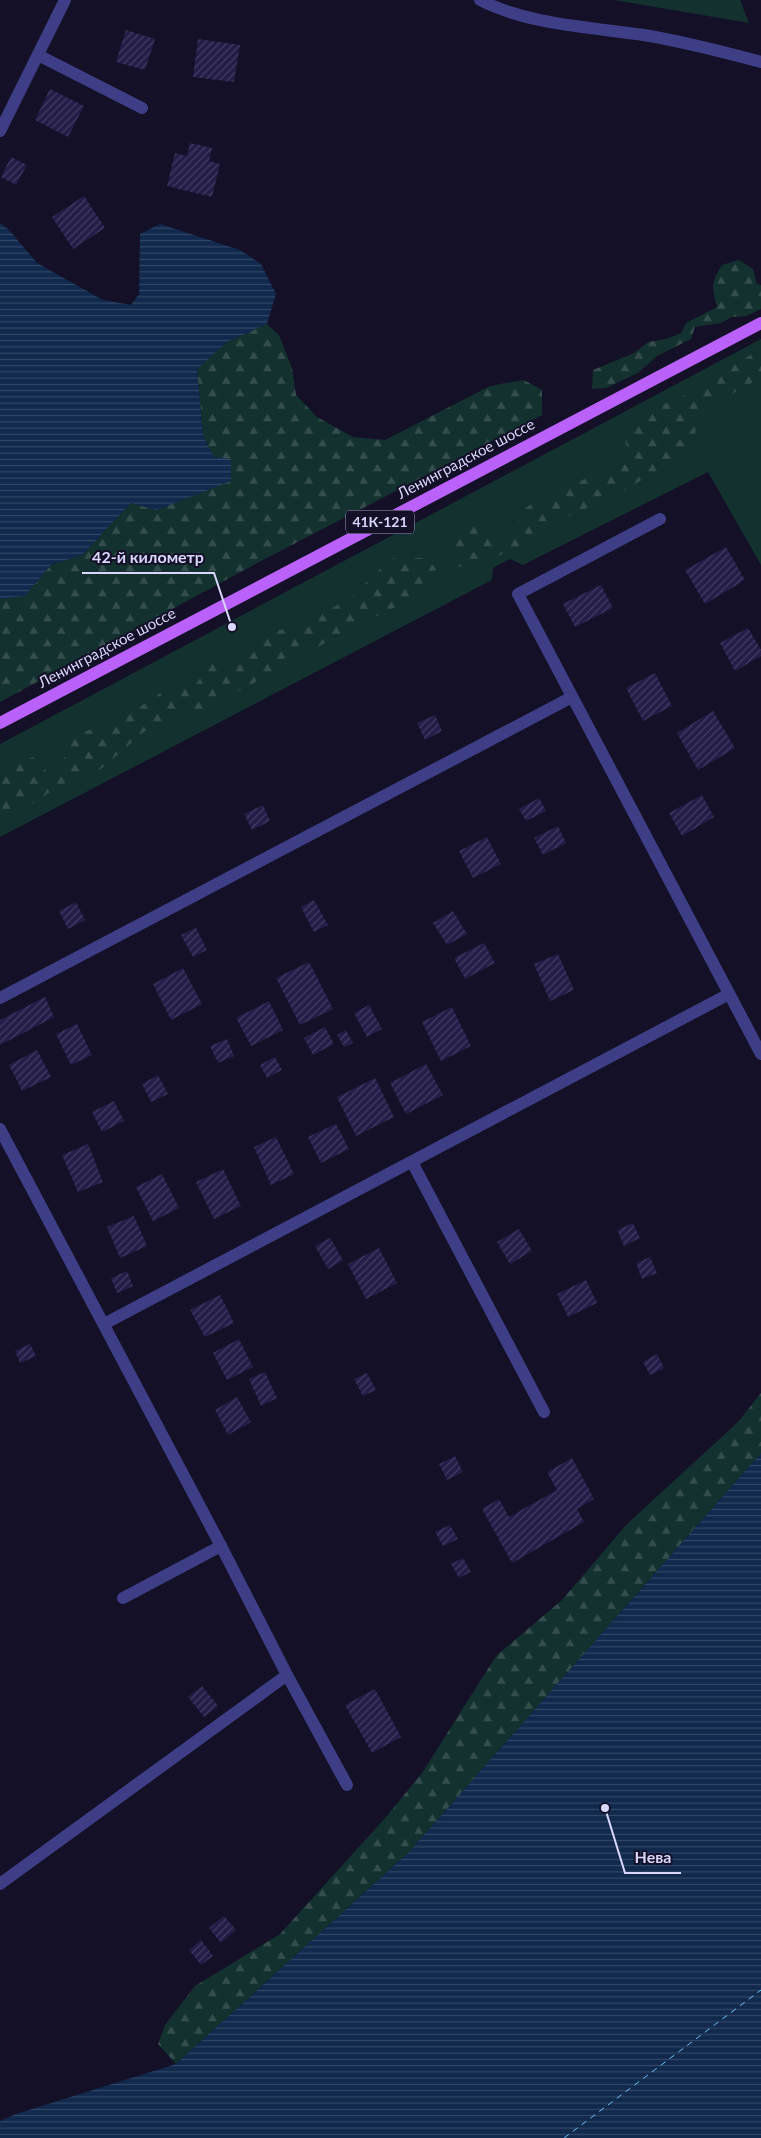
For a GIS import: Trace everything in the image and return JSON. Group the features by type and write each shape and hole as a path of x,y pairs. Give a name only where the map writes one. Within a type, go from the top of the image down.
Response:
{"main road":[{"name":"Ленинградское шоссе","path":"0,723 761,323"}],"street":[{"path":"0,132 64,0"},
{"path":"480,0 490,5 539,20 670,40 706,47 761,62"},
{"path":"38,56 142,108"},
{"path":"660,519 518,594 761,1054"},
{"path":"0,998 572,697"},
{"path":"104,1324 730,994"},
{"path":"0,1129 221,1546 287,1675 347,1785"},
{"path":"412,1162 544,1412"},
{"path":"123,1598 221,1546"},
{"path":"0,1884 287,1675"}],"green space":[{"path":"614,0 740,0 749,23"},
{"path":"739,260 753,269 757,284 761,285 761,309 746,316 732,317 721,323 695,327 691,339 657,356 638,373 606,388 592,389 593,370 634,353 648,342 666,339 681,333 686,323 717,307 713,289 715,277 722,265"},
{"path":"267,324 279,335 292,368 296,395 317,417 353,437 385,440 490,386 524,380 542,390 542,415 263,560 0,702 0,599 25,596 51,565 82,555 131,503 157,510 183,498 214,457 203,436 197,368 227,342"},
{"path":"761,339 761,565 708,472 523,565 510,559 493,568 492,580 0,837 0,744"},
{"path":"761,348 761,378 709,406 684,416 696,425 694,447 676,462 624,491 563,519 539,537 481,564 429,571 416,597 337,636 227,698 197,711 152,725 101,769 60,785 34,803 0,815 0,776 16,764 33,757 50,775 62,766 69,739 96,727 116,723 171,686 195,685 212,663 229,661 252,654 271,632 302,625 352,597 375,573 394,558 422,558 428,566 455,560 456,538 476,522 485,529 496,552 516,536 520,512 544,497 624,462 629,458 624,434 640,415 691,392 711,376 738,363"},
{"path":"761,1393 761,1453 409,1852 176,2064 158,2044 165,2025 195,1986 280,1934 386,1817 422,1773 496,1656 562,1600 627,1524 738,1422"}],"water":[{"path":"0,223 9,230 37,263 103,300 131,305 139,294 140,234 160,224 240,250 261,264 276,294 267,324 227,342 197,369 203,436 214,457 231,459 231,481 157,510 131,503 82,555 51,565 25,596 0,599"},
{"path":"761,1453 761,2138 0,2138 0,2121 16,2114 176,2064 409,1852"}],"building":[{"path":"126,30 155,39 145,70 116,62"},
{"path":"198,39 240,45 234,82 193,77"},
{"path":"50,89 84,106 68,137 35,120"},
{"path":"190,143 212,148 209,161 220,164 212,197 167,186 175,153 187,156"},
{"path":"11,157 27,165 16,185 1,177"},
{"path":"84,196 105,228 73,249 52,217"},
{"path":"726,547 745,580 705,604 685,570"},
{"path":"601,585 613,608 575,627 563,604"},
{"path":"748,628 761,650 761,656 735,671 720,643"},
{"path":"655,673 672,706 643,721 626,688"},
{"path":"713,711 735,748 698,770 677,733"},
{"path":"435,715 442,731 425,740 417,723"},
{"path":"702,795 714,817 682,836 669,813"},
{"path":"539,798 546,811 526,821 519,809"},
{"path":"263,805 270,821 252,830 244,814"},
{"path":"558,826 566,843 543,855 534,838"},
{"path":"487,837 501,864 473,878 459,851"},
{"path":"314,900 328,925 314,932 301,907"},
{"path":"76,902 85,920 68,929 59,911"},
{"path":"453,911 467,934 447,945 433,923"},
{"path":"196,928 207,950 193,957 181,935"},
{"path":"484,943 495,963 465,979 454,958"},
{"path":"558,954 574,990 550,1001 534,964"},
{"path":"309,962 333,1009 300,1025 276,978"},
{"path":"183,968 202,1004 171,1020 153,984"},
{"path":"45,997 54,1017 0,1045 0,1020"},
{"path":"269,1001 283,1030 251,1046 236,1018"},
{"path":"369,1005 382,1029 367,1037 354,1013"},
{"path":"452,1007 471,1046 441,1061 422,1022"},
{"path":"77,1024 92,1055 71,1065 56,1034"},
{"path":"325,1027 334,1044 313,1055 304,1038"},
{"path":"346,1030 353,1043 344,1047 337,1035"},
{"path":"227,1039 234,1056 218,1063 210,1046"},
{"path":"37,1050 51,1077 22,1091 9,1065"},
{"path":"275,1057 282,1070 267,1078 260,1065"},
{"path":"426,1064 443,1095 406,1114 390,1083"},
{"path":"158,1075 168,1094 151,1102 142,1084"},
{"path":"375,1078 394,1117 356,1136 337,1097"},
{"path":"114,1101 124,1121 102,1132 92,1112"},
{"path":"336,1124 349,1149 321,1163 308,1137"},
{"path":"276,1137 294,1174 271,1185 254,1147"},
{"path":"88,1144 103,1182 78,1192 62,1155"},
{"path":"223,1169 241,1206 214,1219 196,1182"},
{"path":"162,1174 179,1208 153,1221 136,1187"},
{"path":"134,1216 147,1246 120,1258 107,1227"},
{"path":"633,1223 640,1238 624,1246 617,1230"},
{"path":"519,1229 532,1251 510,1264 497,1242"},
{"path":"330,1238 343,1260 328,1269 315,1246"},
{"path":"379,1248 397,1283 366,1299 348,1264"},
{"path":"650,1257 657,1273 642,1279 636,1263"},
{"path":"127,1271 133,1286 117,1293 111,1278"},
{"path":"586,1280 597,1303 568,1317 557,1294"},
{"path":"220,1295 234,1323 205,1337 190,1310"},
{"path":"239,1339 253,1367 227,1380 213,1353"},
{"path":"30,1344 36,1356 20,1363 15,1351"},
{"path":"657,1354 664,1368 650,1375 643,1362"},
{"path":"265,1372 277,1398 261,1406 249,1379"},
{"path":"367,1373 376,1390 363,1396 354,1379"},
{"path":"237,1397 251,1422 228,1435 215,1410"},
{"path":"455,1456 463,1472 447,1480 439,1464"},
{"path":"572,1458 594,1499 577,1509 584,1522 512,1563 482,1509 499,1499 509,1517 557,1490 547,1472"},
{"path":"450,1525 458,1539 443,1546 435,1532"},
{"path":"463,1558 471,1572 459,1578 451,1564"},
{"path":"202,1686 218,1706 204,1717 188,1697"},
{"path":"375,1689 401,1737 372,1753 345,1705"},
{"path":"224,1916 236,1930 221,1943 209,1928"},
{"path":"201,1940 213,1956 201,1965 189,1950"}],"ferry route":[{"path":"564,2138 761,1990"}],"place":[{"name":"42-й километр","path":"232,627"},
{"name":"Нева","path":"605,1808"}]}
